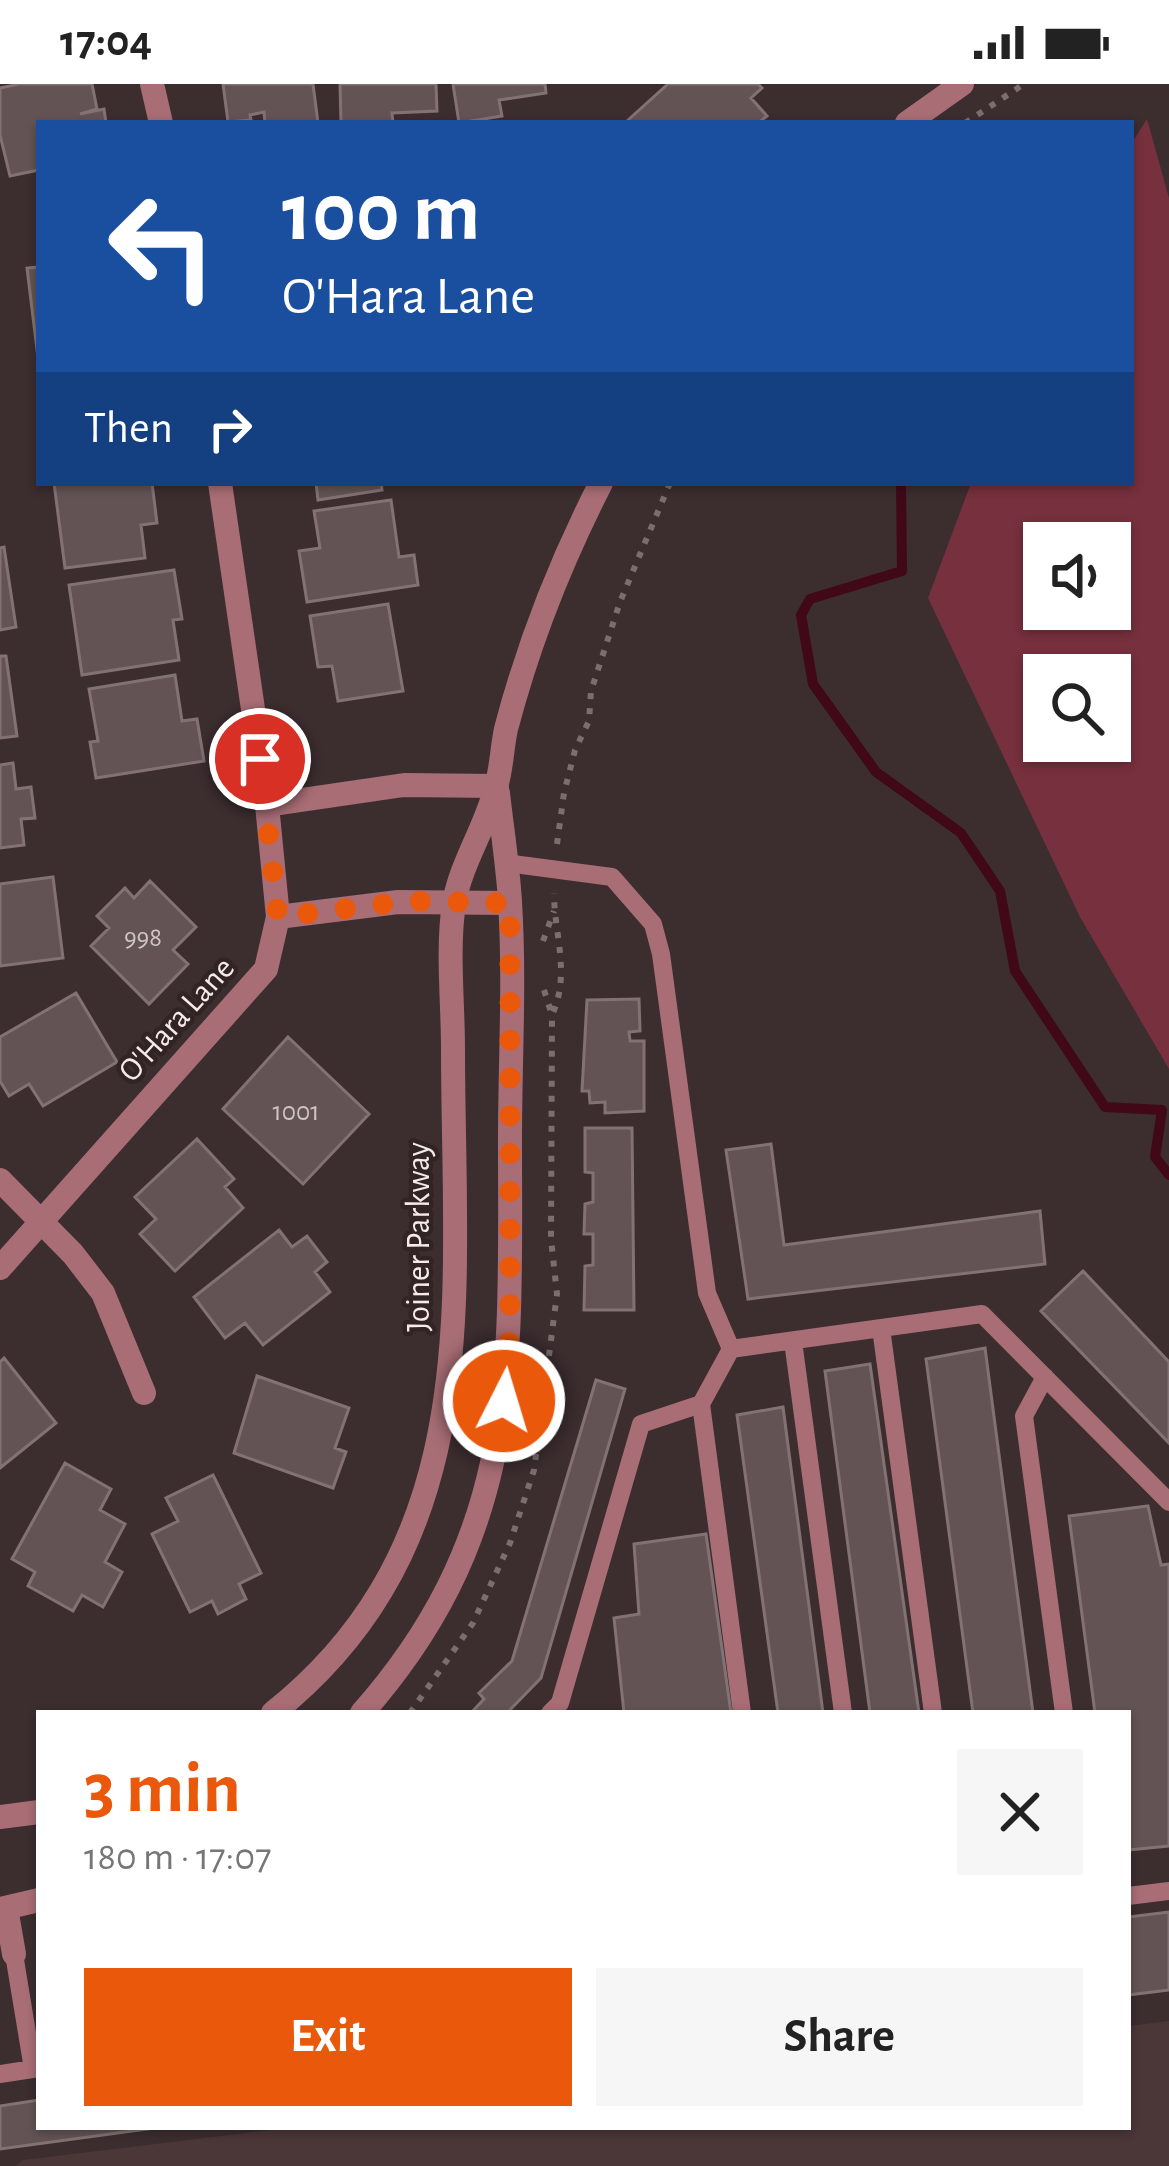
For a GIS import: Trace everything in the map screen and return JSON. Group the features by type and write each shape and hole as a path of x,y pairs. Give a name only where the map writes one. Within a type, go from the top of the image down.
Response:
{"street":[{"path":"152,84 160,120"},
{"path":"911,120 962,84"},
{"path":"220,486 278,917 398,902 510,903"},
{"name":"Joiner Parkway","path":"277,1710 304,1688 344,1643 395,1569 423,1504 445,1424 453,1325 454,901 497,786 526,664 553,588 600,486"},
{"path":"266,805 404,785 497,786"},
{"name":"Joiner Parkway","path":"365,1710 394,1677 447,1595 477,1523 501,1435 510,1331 510,903 497,786"},
{"name":"O'Hara Lane","path":"0,1268 266,969 278,917"},
{"path":"0,1180 43,1221 103,1294 144,1394"},
{"path":"0,1817 36,1812"},
{"path":"14,1954 3,1909 36,1901"}],"lane":[{"path":"506,863 612,878 653,924 707,1293 731,1349"},
{"path":"731,1349 982,1314 1169,1502"},
{"path":"881,1328 933,1710"},
{"path":"793,1341 843,1710"},
{"path":"731,1349 701,1404 742,1710"},
{"path":"1045,1377 1024,1416 1064,1710"},
{"path":"553,1710 560,1702 641,1424 701,1404"},
{"path":"1131,1896 1169,1891"},
{"path":"0,2074 36,2068 14,1954"}],"path":[{"path":"970,120 1024,84"},
{"path":"542,979 553,1015 562,957 554,911 564,794 575,750 589,722 591,691 620,602 669,486"},
{"path":"540,956 554,911"}],"shaded area":[{"path":"1147,119 1169,198 1169,1069 1080,917 928,598 970,486 1134,486 1134,139"},
{"path":"1169,2021 1169,2166 15,2166 23,2160 271,2130 1131,2130 1131,2026"}],"building":[{"path":"92,84 97,109 80,114 104,109 106,120 36,120 36,171 10,176 0,135 0,88"},
{"path":"223,84 313,84 318,120 265,120 264,112 250,115 251,120 228,120"},
{"path":"340,84 436,84 437,111 392,113 393,120 341,120"},
{"path":"453,84 545,84 546,93 499,100 502,116 459,120"},
{"path":"668,84 758,84 762,88 751,98 767,116 762,120 628,120"},
{"path":"36,267 36,342 27,268"},
{"path":"54,486 152,486 157,523 141,525 145,558 65,568"},
{"path":"316,486 381,486 382,490 318,500"},
{"path":"391,500 399,557 414,555 418,585 307,602 299,551 320,548 314,511"},
{"path":"4,547 16,627 0,630 0,548"},
{"path":"174,570 182,619 173,620 179,660 82,675 69,585"},
{"path":"388,604 403,691 338,701 332,666 318,667 310,616"},
{"path":"0,656 6,656 17,736 0,738"},
{"path":"175,675 182,721 197,719 204,761 96,778 90,742 98,741 89,689"},
{"path":"13,763 16,789 31,787 35,818 21,819 24,845 0,848 0,765"},
{"path":"53,877 63,958 0,966 0,884"},
{"path":"150,881 196,927 173,950 188,964 149,1004 91,946 109,928 97,916 125,888 134,898"},
{"path":"76,993 117,1062 43,1106 29,1084 9,1096 0,1081 0,1037"},
{"path":"639,999 640,1031 629,1032 630,1041 644,1041 644,1111 605,1113 605,1102 590,1103 589,1091 582,1091 587,1000"},
{"path":"288,1037 369,1114 303,1184 223,1109"},
{"path":"585,1128 632,1128 634,1310 584,1310 585,1266 593,1265 593,1234 584,1234 585,1204 593,1202 593,1173 585,1172"},
{"path":"197,1139 234,1179 225,1187 243,1208 175,1271 140,1234 156,1219 135,1197"},
{"path":"771,1144 784,1245 1040,1211 1045,1264 748,1299 726,1150"},
{"path":"279,1230 292,1247 307,1236 327,1262 315,1272 330,1292 263,1345 245,1323 225,1338 194,1297"},
{"path":"1083,1271 1169,1362 1169,1443 1041,1311"},
{"path":"985,1348 1033,1710 973,1710 926,1359"},
{"path":"4,1358 56,1423 0,1468 0,1362"},
{"path":"870,1364 919,1710 870,1710 825,1371"},
{"path":"257,1376 349,1408 335,1448 346,1452 333,1488 234,1453"},
{"path":"596,1380 625,1389 541,1678 510,1710 474,1710 484,1699 479,1693 512,1661"},
{"path":"783,1407 823,1710 778,1710 737,1415"},
{"path":"65,1463 111,1489 100,1510 125,1524 105,1562 122,1572 103,1607 82,1595 73,1611 28,1586 35,1572 12,1559"},
{"path":"213,1475 261,1573 239,1584 246,1599 218,1614 212,1601 190,1612 152,1534 178,1521 166,1498"},
{"path":"1148,1506 1161,1565 1169,1564 1169,1846 1131,1850 1131,1710 1095,1710 1069,1516"},
{"path":"706,1534 731,1710 624,1710 614,1618 639,1614 634,1544"},
{"path":"1169,1912 1169,1990 1131,1995 1131,1917"},
{"path":"36,2100 36,2130 140,2130 0,2149 0,2106"}],"waterway":[{"path":"901,486 902,571 810,599 801,615 813,684 876,772 961,833 1000,891 1015,971 1105,1107 1162,1110 1155,1157 1169,1175"}],"route":[{"path":"260,759 278,917 409,901 510,903 510,1331 504,1401"}]}
